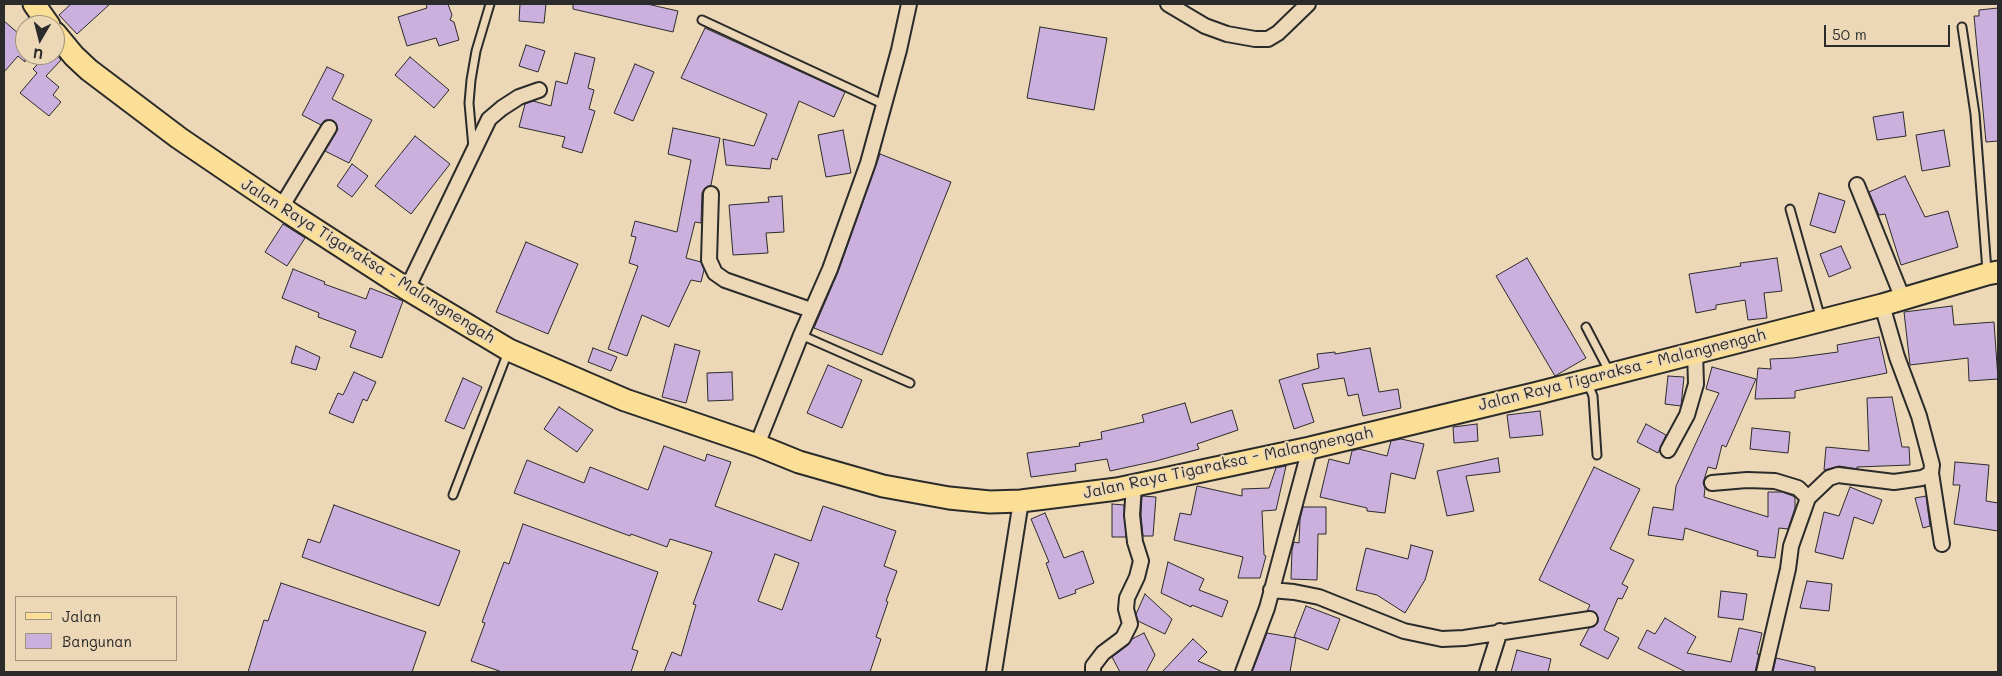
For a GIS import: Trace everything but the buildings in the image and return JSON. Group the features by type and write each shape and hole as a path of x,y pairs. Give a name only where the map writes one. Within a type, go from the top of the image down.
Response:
{"main road":[{"path":"34,4 42,15"},
{"name":"Jalan Raya Tigaraksa - Malangnengah","path":"65,45 79,61 164,127 407,288 509,350 625,400 757,445 799,462 883,486 917,493 990,502 1022,501 1117,489 1310,448 1882,305 1993,273"}],"street":[{"path":"757,445 811,310 830,269 868,164 899,50 909,4"},
{"path":"1168,4 1205,26 1227,34 1255,39 1268,39 1278,33 1308,4"},
{"path":"407,288 489,119 519,97 539,90"},
{"path":"282,206 329,128"},
{"path":"1857,186 1903,298"},
{"path":"711,194 709,260 716,273 724,280 811,310"},
{"path":"1882,305 1897,357 1919,416 1932,465 1931,473 1942,544"},
{"path":"1668,450 1687,415 1696,384 1695,351"},
{"path":"1243,672 1267,608 1310,448"},
{"path":"1764,672 1788,569 1791,546 1808,498 1829,478 1838,475 1894,482 1922,478 1931,473"},
{"path":"1712,483 1747,480 1775,481 1798,488 1808,498"},
{"path":"1093,672 1093,666 1103,653 1123,638 1130,624 1126,604 1137,577 1140,561 1135,542 1132,516 1134,485"},
{"path":"994,672 1022,501"},
{"path":"1271,590 1319,597 1404,631 1429,638 1464,638 1500,631 1590,619"},
{"path":"1487,672 1500,631"}],"lane":[{"path":"473,151 469,103 471,80 476,51 490,4"},
{"path":"702,20 883,104"},
{"path":"1962,27 1975,114 1993,273"},
{"path":"1790,209 1822,319"},
{"path":"1586,327 1610,374"},
{"path":"801,335 910,383"},
{"path":"453,495 509,350"},
{"path":"1587,380 1593,396 1597,455"}]}
